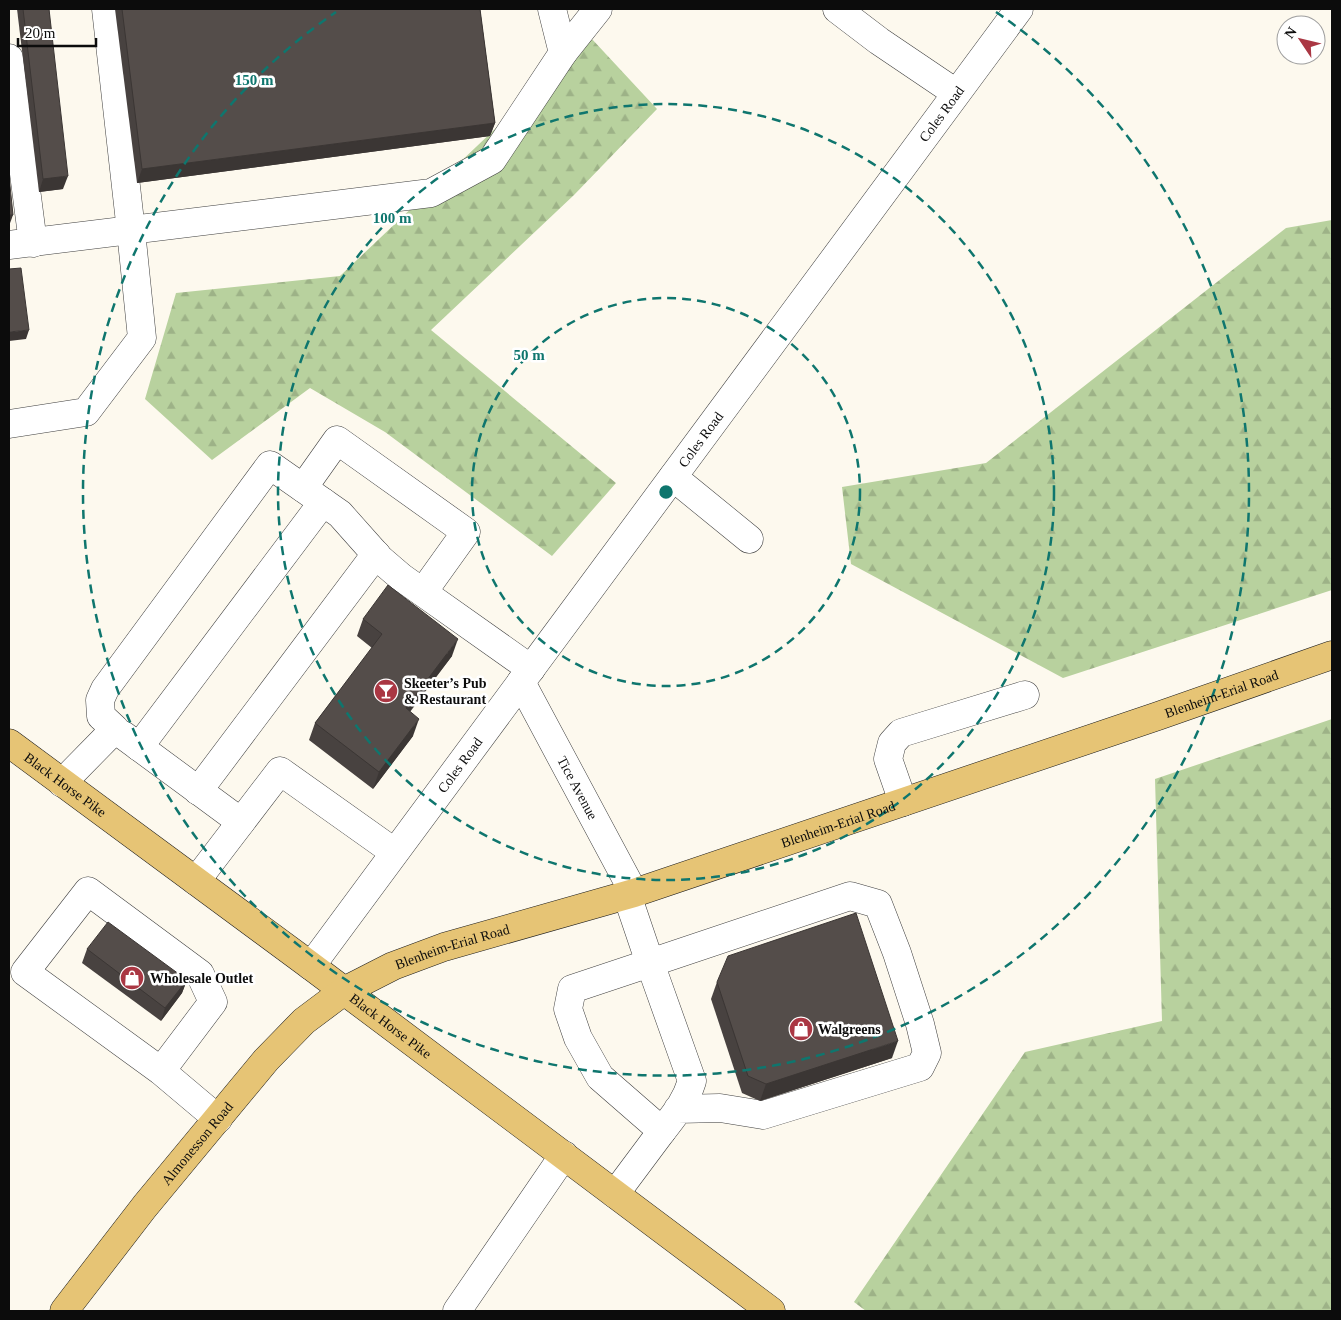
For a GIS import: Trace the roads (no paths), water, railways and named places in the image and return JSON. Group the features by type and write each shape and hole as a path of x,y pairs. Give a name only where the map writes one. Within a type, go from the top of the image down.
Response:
{"main road":[{"name":"Blenheim-Erial Road","path":"344,991 394,966 444,947 631,894 1158,716 1332,655"},
{"name":"Black Horse Pike","path":"9,743 311,966 771,1311"},
{"name":"Almonesson Road","path":"64,1311 145,1206 266,1060 304,1021 344,991"}],"street":[{"path":"9,424 86,412 142,338 132,231 106,9"},
{"path":"552,9 562,53"},
{"path":"9,58 21,244 431,193 492,160 562,53 598,9"},
{"path":"837,9 879,41 956,93"},
{"name":"Coles Road","path":"311,966 1019,9"},
{"path":"139,747 313,495 337,440 466,532 423,592"},
{"path":"241,822 115,729 101,716 100,700 105,689 270,465 340,514 376,554 401,577 423,592 526,675"},
{"path":"673,477 749,539"},
{"path":"198,791 376,554"},
{"name":"Tice Avenue","path":"526,675 631,894 650,963 692,1081 686,1099 615,1194"},
{"path":"903,802 888,758 892,742 901,733 1025,695"},
{"path":"62,783 115,729"},
{"path":"196,881 280,771 394,852"},
{"path":"161,1072 213,1002 200,974 88,891 25,972 161,1072 218,1119"},
{"path":"850,896 878,904 897,954 920,1024 927,1052 920,1067 764,1115 720,1108 670,1120 600,1077 578,1038 568,1009 572,989 650,963 850,896"},
{"path":"457,1311 564,1156"}],"place":[{"name":"Skeeter’s Pub & Restaurant","path":"386,691"},
{"name":"Wholesale Outlet","path":"132,978"},
{"name":"Walgreens","path":"801,1029"}]}
